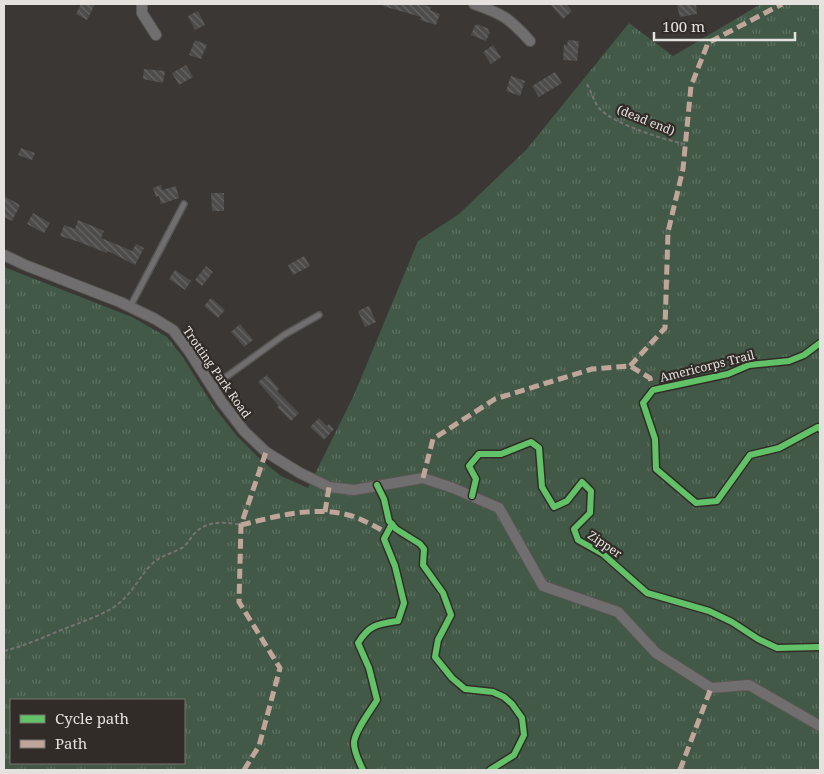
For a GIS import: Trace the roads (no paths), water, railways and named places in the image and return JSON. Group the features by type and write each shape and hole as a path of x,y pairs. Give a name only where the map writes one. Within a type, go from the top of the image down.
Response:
{"street":[{"path":"142,4 142,13 156,35"},
{"path":"474,4 499,13 512,21 530,40"},
{"name":"Trotting Park Road","path":"4,256 130,307 173,330 244,431 266,452 287,466 329,487 354,490 422,478 453,488 499,508 543,586 618,612 656,653 711,688 749,685 820,726"}],"lane":[{"path":"130,307 184,204"},
{"path":"212,387 284,335 319,315"}]}
